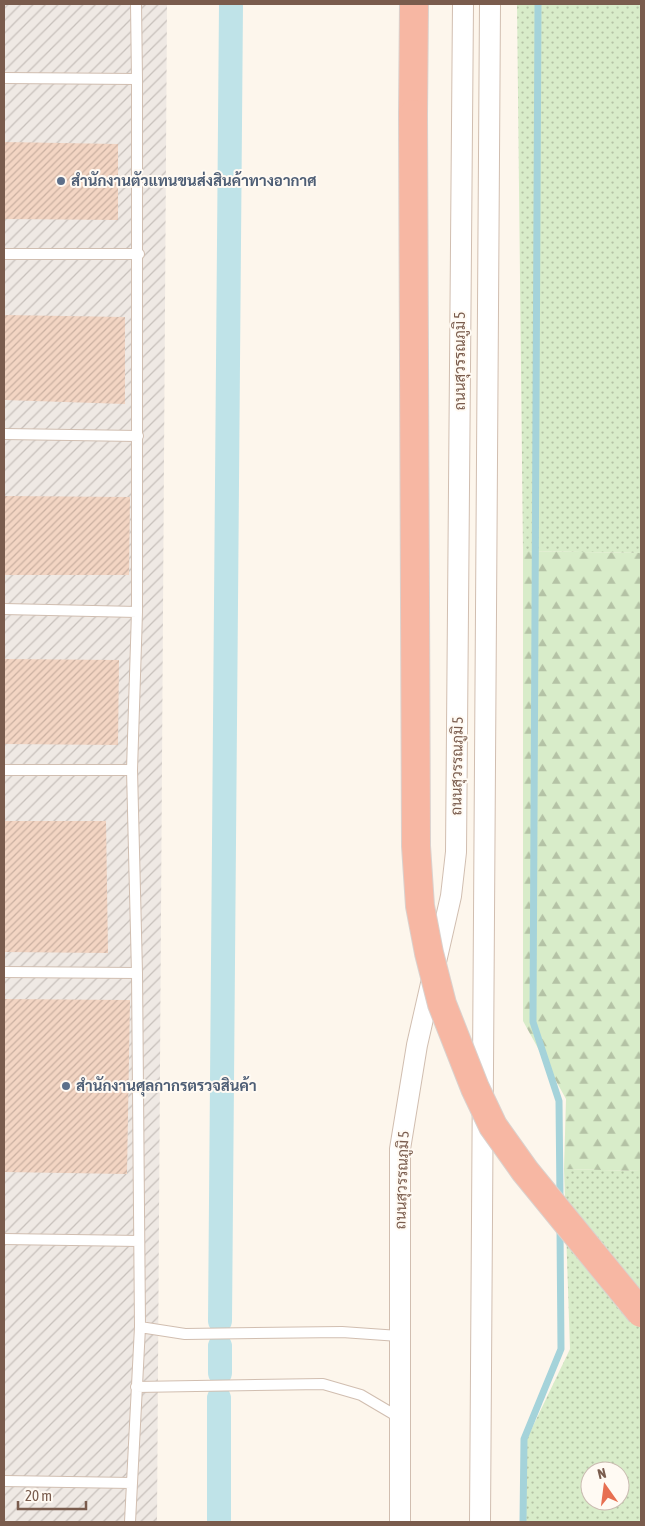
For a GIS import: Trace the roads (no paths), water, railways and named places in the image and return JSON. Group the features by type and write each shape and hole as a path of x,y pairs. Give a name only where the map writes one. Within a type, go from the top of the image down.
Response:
{"highway":[{"path":"414,4 416,846 420,906 428,953 445,1012 475,1088 493,1126 525,1171 641,1313"}],"street":[{"name":"ถนนสุวรรณภูมิ 5","path":"400,1522 400,1149 417,1045 451,896 456,852 463,4"},
{"name":"ถนนสุวรรณภูมิ 5","path":"480,1522 490,4"}],"lane":[{"path":"130,1522 140,1327 137,973 132,770 137,612 139,254 136,4"},
{"path":"4,78 137,79"},
{"path":"4,254 139,254"},
{"path":"4,434 138,436"},
{"path":"4,609 137,612"},
{"path":"4,770 132,770"},
{"path":"4,972 137,973"},
{"path":"4,1239 139,1240"},
{"path":"140,1327 185,1334 342,1332 399,1336"},
{"path":"136,1387 323,1384 361,1394 400,1418"},
{"path":"4,1481 132,1483"}],"waterway":[{"path":"220,1321 231,4"},
{"path":"538,4 533,1022 559,1101 560,1199"},
{"path":"523,1522 524,1439 561,1349 560,1228"},
{"path":"220,1346 220,1373"},
{"path":"219,1398 219,1522"}],"place":[{"name":"สำนักงานตัวแทนขนส่งสินค้าทางอากาศ","path":"61,181"},
{"name":"สำนักงานศุลกากรตรวจสินค้า","path":"66,1086"}]}
